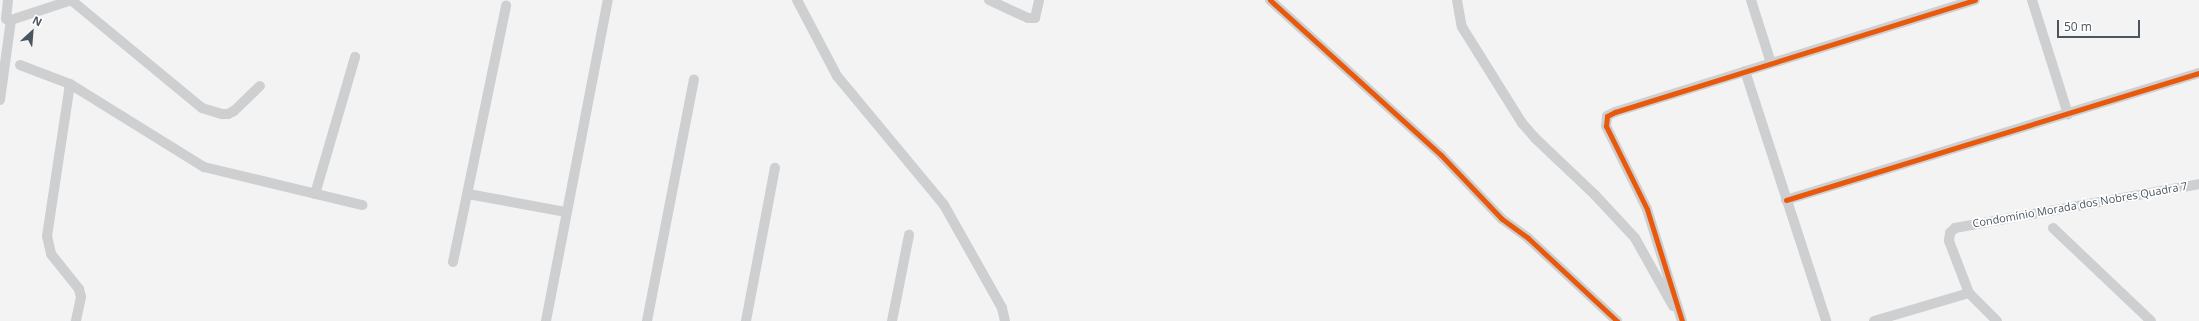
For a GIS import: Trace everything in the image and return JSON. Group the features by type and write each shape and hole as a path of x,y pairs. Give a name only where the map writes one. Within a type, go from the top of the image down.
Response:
{"street":[{"path":"0,100 8,0"},
{"path":"6,19 71,0 202,108 217,113 228,114 234,111 260,86"},
{"path":"546,321 608,0"},
{"path":"797,0 837,76 944,206 1002,308 1005,321"},
{"path":"989,0 1028,18 1035,18 1039,0"},
{"path":"1270,0 1441,155 1502,219 1528,238 1617,321"},
{"path":"1457,0 1462,27 1522,123 1535,138 1595,195 1634,238 1682,321"},
{"path":"1751,0 1771,63"},
{"path":"1682,321 1647,209 1606,126 1607,116 1614,112 1975,0"},
{"path":"2032,0 2068,114"},
{"path":"453,262 506,5"},
{"path":"315,194 355,57"},
{"path":"20,65 70,84 204,167 362,205"},
{"path":"1745,71 1826,321"},
{"path":"1786,200 2199,73"},
{"path":"647,321 694,80"},
{"path":"70,84 48,236 51,254 79,289 81,297 76,321"},
{"path":"746,321 775,168"},
{"name":"Condomínio Morada dos Nobres Quadra 7","path":"1970,293 1949,241 1952,230 1960,226 2018,218 2093,202 2199,184"},
{"path":"468,194 566,212"},
{"path":"2053,228 2151,321"},
{"path":"892,321 909,235"},
{"path":"1874,321 1970,293 1997,321"}],"cycle path":[{"path":"1270,0 1441,155 1502,219 1528,238 1617,321"},
{"path":"1682,321 1647,209 1606,126 1607,116 1615,112 1975,0"},
{"path":"1786,200 2199,73"}]}
